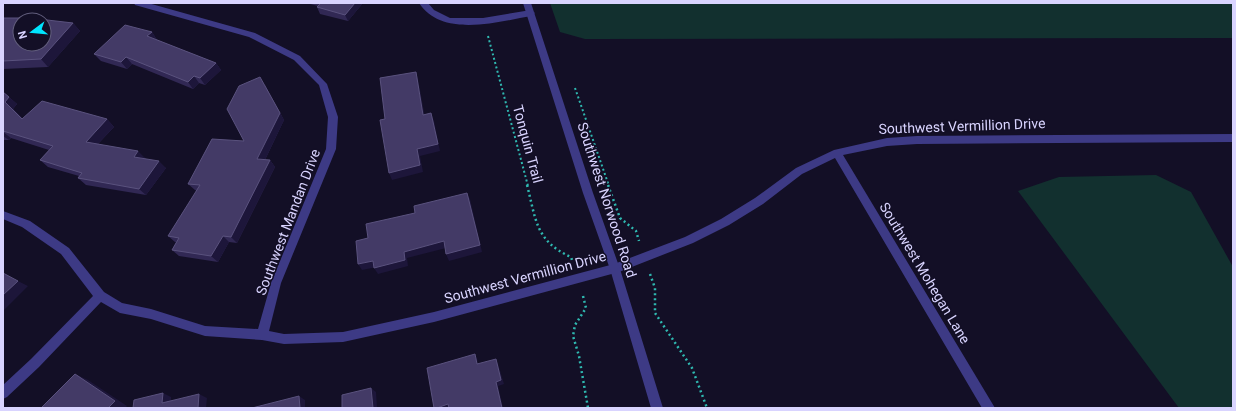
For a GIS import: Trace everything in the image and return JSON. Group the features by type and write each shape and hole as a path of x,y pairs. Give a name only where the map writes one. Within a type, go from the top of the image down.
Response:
{"street":[{"name":"Southwest Mandan Drive","path":"138,3 252,35 297,58 323,84 333,117 331,149 276,283 262,335"},
{"path":"423,3 430,12 449,21 483,22 529,8"},
{"name":"Southwest Norwood Road","path":"529,8 588,192 615,269 657,408"},
{"name":"Southwest Vermillion Drive","path":"3,215 26,224 65,251 100,296 120,308 151,314 205,331 262,335 284,339 343,337 434,317 615,269 689,240 725,222 759,201 799,171 837,153 887,142 918,140 1233,138"},
{"name":"Southwest Mohegan Lane","path":"837,153 989,408"},
{"path":"3,393 35,363 100,296"}],"path":[{"name":"Tonquin Trail","path":"483,22 539,228 544,240 556,250 571,258"},
{"path":"574,83 620,218 636,231 655,288 655,313 692,368 707,408"},
{"path":"586,308 575,325 573,336 579,356 588,408"}],"green space":[{"path":"550,3 1233,3 1233,38 585,39 560,32"},
{"path":"1156,175 1191,192 1233,267 1233,408 1179,408 1018,191 1059,177"}],"building":[{"path":"321,3 355,3 345,15 317,7"},
{"path":"3,18 12,18 12,52 47,52 41,59 3,61"},
{"path":"52,21 73,23 52,47"},
{"path":"125,25 152,32 147,36 216,63 200,78 194,76 188,82 126,57 121,62 94,54"},
{"path":"416,72 423,115 431,113 438,144 417,149 420,165 389,173 380,120 385,119 380,78"},
{"path":"260,77 280,113 257,159 270,160 231,237 223,236 211,256 172,250 179,238 168,236 200,185 188,184 212,139 244,141 227,109 239,86"},
{"path":"3,92 9,97 5,102 22,119 42,101 107,119 86,142 138,151 134,157 159,161 139,189 78,178 82,173 40,160 53,146 3,131"},
{"path":"467,193 480,245 446,254 444,241 404,252 405,260 374,268 373,261 358,264 356,241 368,238 366,224 415,213 414,206"},
{"path":"3,273 18,281 3,295"},
{"path":"475,354 477,364 496,359 501,380 496,382 502,408 449,408 448,404 434,408 427,368"},
{"path":"75,374 115,401 108,408 41,408"},
{"path":"371,388 373,408 342,408 342,395"},
{"path":"163,393 162,403 199,394 198,408 133,408 134,400"},
{"path":"299,396 300,408 252,408"}]}
